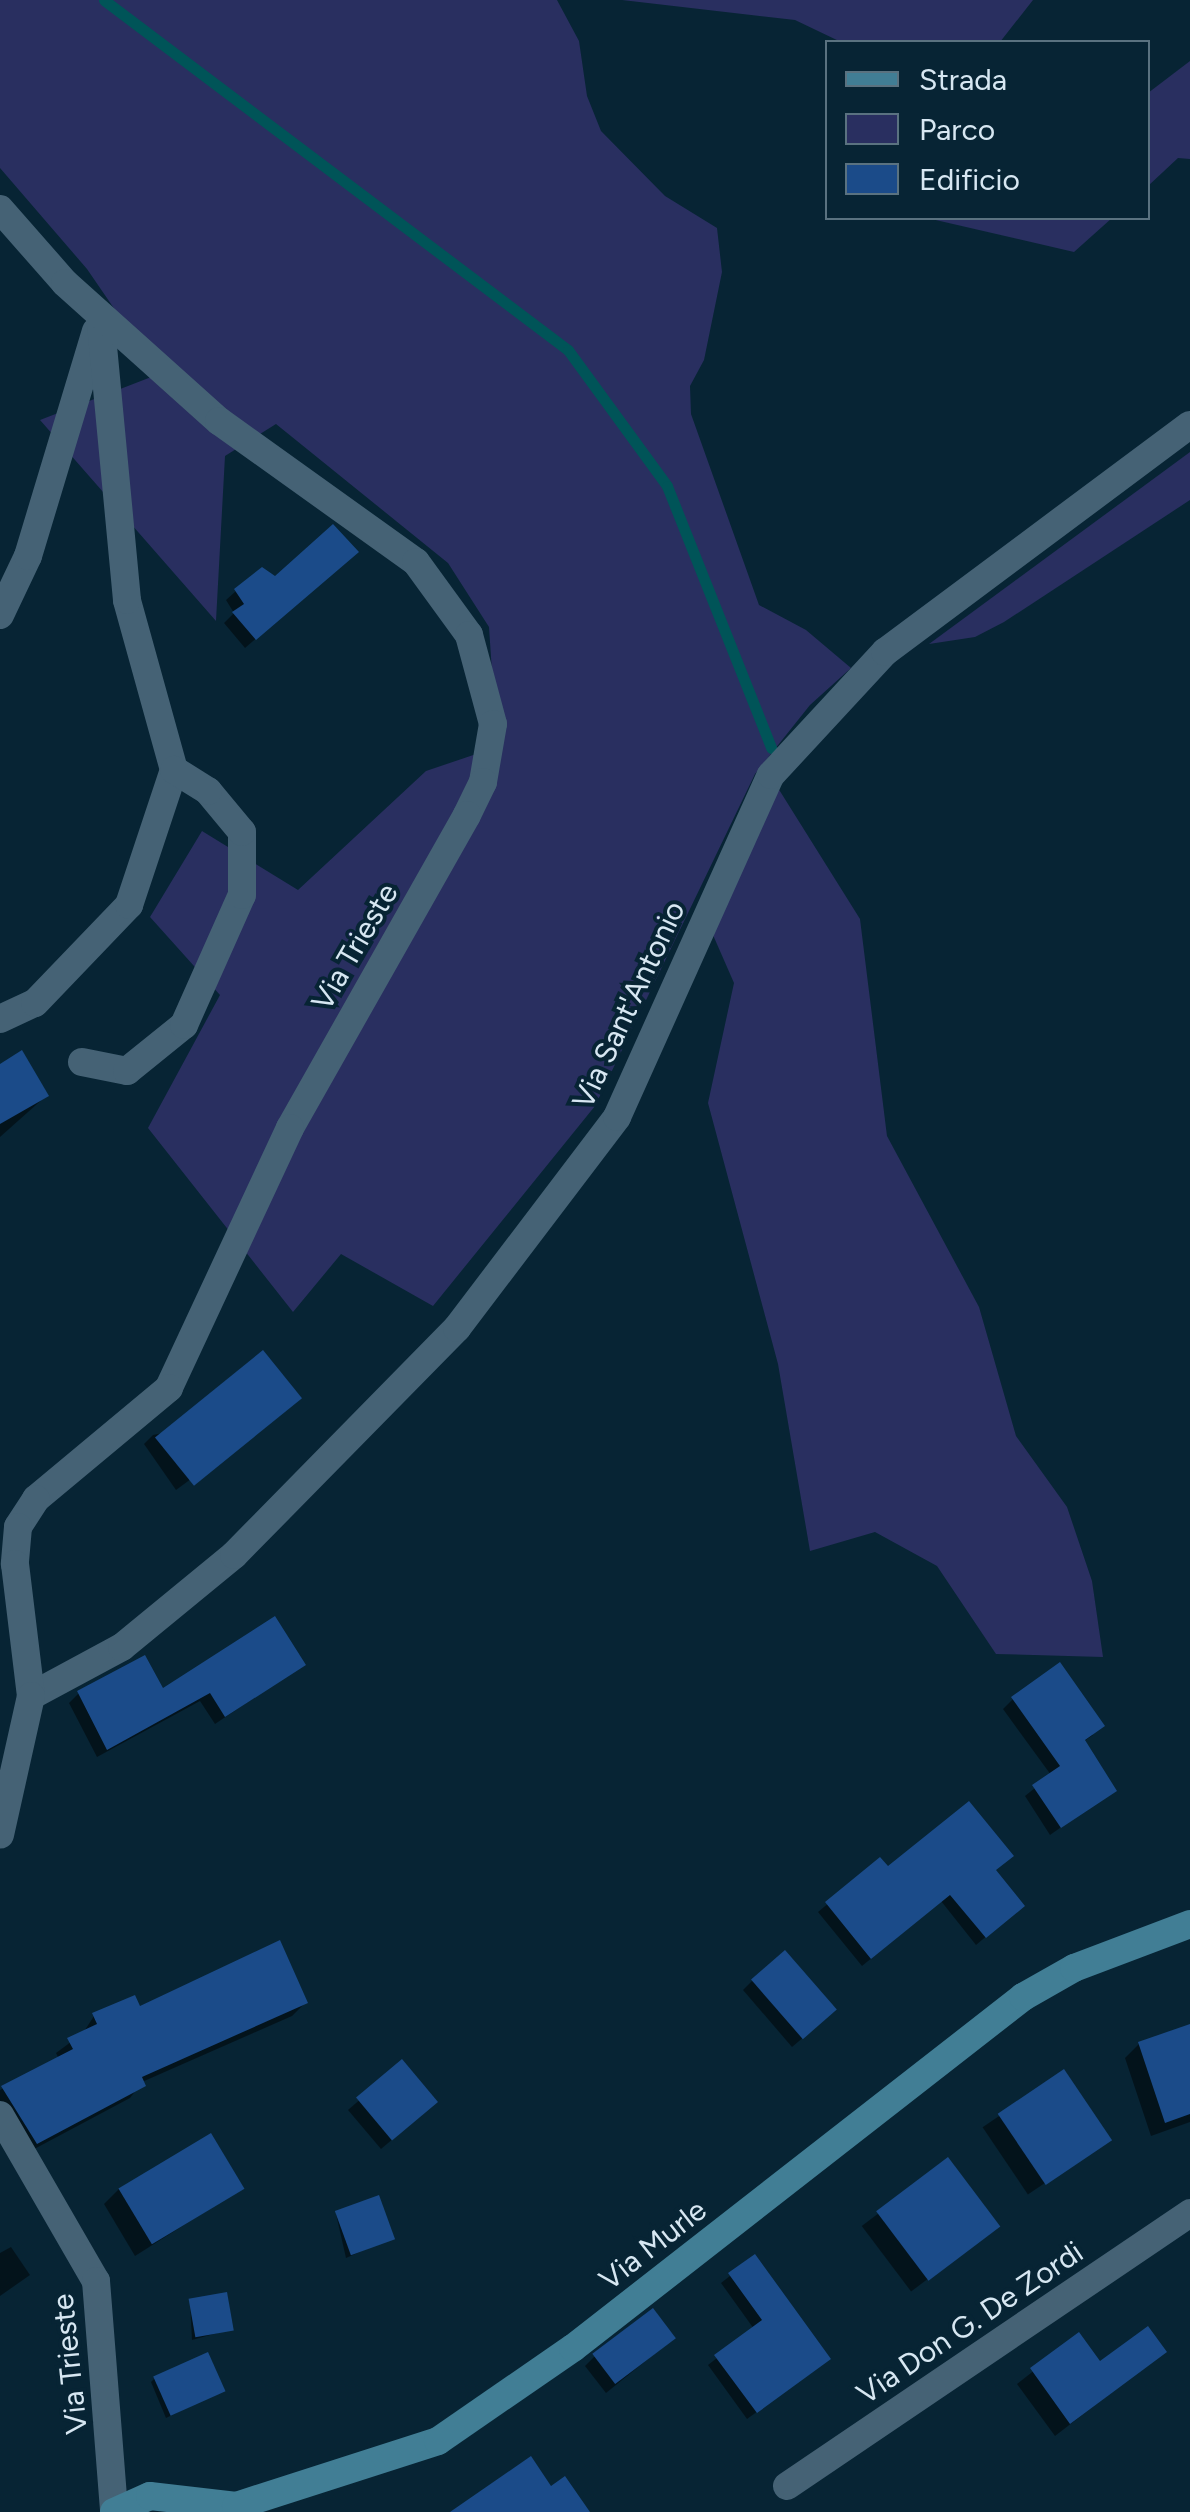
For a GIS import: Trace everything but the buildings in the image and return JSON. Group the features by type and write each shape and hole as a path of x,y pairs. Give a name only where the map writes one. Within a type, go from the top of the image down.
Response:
{"main road":[{"name":"Via Murle","path":"111,2511 150,2496 239,2509 438,2441 573,2348 1024,1998 1074,1968 1190,1924"}],"street":[{"name":"Via Trieste","path":"0,209 100,315 220,421 416,562 469,635 493,724 486,769 467,816 290,1128 169,1388 25,1512 15,1564 31,1696 0,1835"},
{"path":"0,615 28,556 100,315"},
{"path":"0,1019 35,1003 129,906 174,770 127,600 100,315"},
{"name":"Via Sant'Antonio","path":"31,1696 122,1647 234,1556 457,1328 617,1117 771,774 885,652 1190,424"},
{"path":"82,1062 127,1071 184,1025 242,895 242,832 208,791 174,770"},
{"name":"Via Trieste","path":"0,2115 96,2281 111,2511"},
{"name":"Via Don G. De Zordi","path":"787,2486 1190,2213"}],"green space":[{"path":"0,0 557,0 579,41 587,96 601,131 665,196 717,228 722,272 704,360 690,386 691,414 759,605 806,630 851,668 810,705 755,774 595,1106 433,1306 341,1254 293,1312 148,1128 220,995 150,917 202,831 298,890 426,771 497,747 489,627 448,563 276,424 225,456 216,621 40,420 159,374 87,269 0,168"},
{"path":"622,0 1033,0 1002,40 837,40 795,20"},
{"path":"1190,61 1190,159 1178,158 1150,184 1150,91"},
{"path":"936,220 1110,220 1074,252"},
{"path":"1190,452 1190,500 1004,622 975,637 929,644"},
{"path":"778,788 860,919 887,1136 979,1307 1016,1436 1067,1507 1092,1581 1103,1657 996,1654 937,1566 875,1532 810,1551 778,1364 708,1103 734,983 713,935"}],"waterway":[{"path":"104,0 568,350 667,486 771,748"}]}
